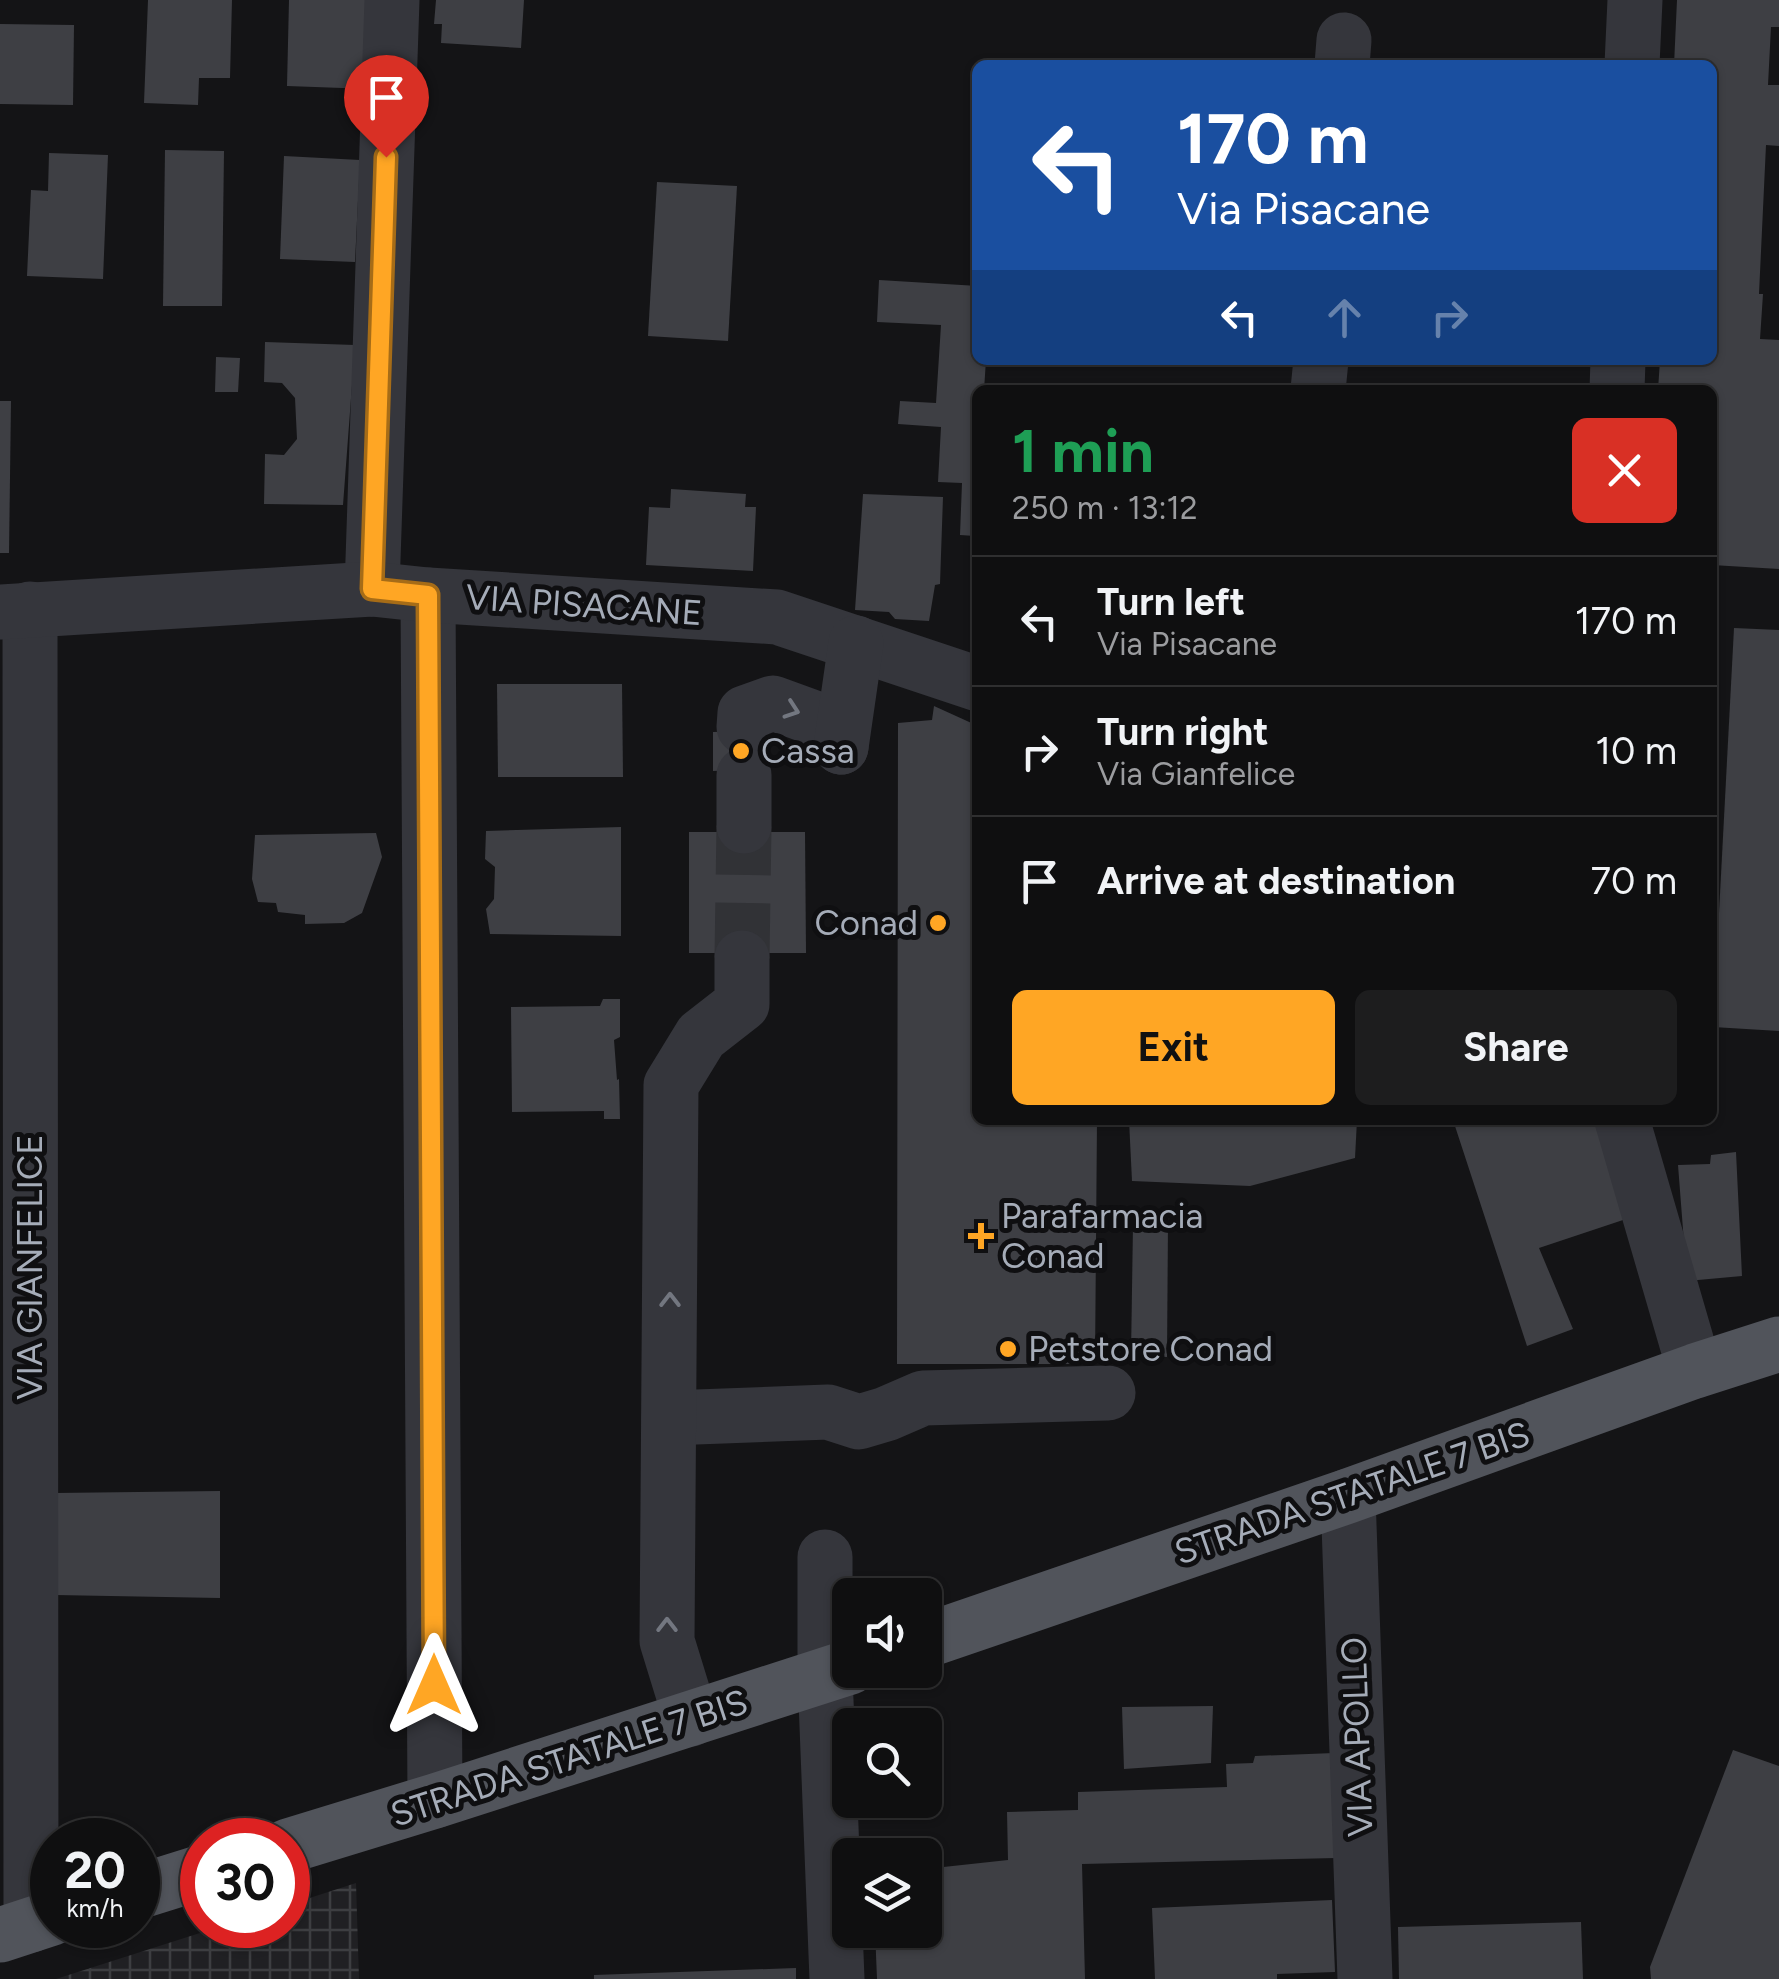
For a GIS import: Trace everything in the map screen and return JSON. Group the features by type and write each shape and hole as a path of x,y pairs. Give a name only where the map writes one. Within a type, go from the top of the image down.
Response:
{"main road":[{"name":"STRADA STATALE 7 BIS","path":"942,1635 1779,1344"},
{"name":"STRADA STATALE 7 BIS","path":"310,1839 832,1673"}],"street":[{"path":"372,589 392,0"},
{"path":"1632,60 1636,0"},
{"name":"VIA PISACANE","path":"15,611 372,589 777,617 972,682"},
{"path":"428,595 435,1802"},
{"name":"VIA GIANFELICE","path":"15,611 28,1926"},
{"path":"744,776 744,713 773,703 818,719 841,747 856,644"},
{"path":"691,1719 667,1641 671,1085 701,1036 742,1004 742,958"},
{"path":"1623,1125 1695,1371"},
{"path":"668,1418 828,1412 859,1422 923,1398 1108,1393"},
{"name":"VIA APOLLO","path":"1348,1496 1365,1979"},
{"path":"825,1557 832,1624"},
{"path":"837,1688 838,1979"}],"shaded area":[{"path":"356,1883 359,1979 56,1979 180,1939 180,1948 310,1948 310,1898"}],"building":[{"path":"148,0 232,0 230,78 199,78 198,105 144,103"},
{"path":"289,0 373,0 370,89 287,86"},
{"path":"436,0 524,0 521,48 441,43 442,24 434,24"},
{"path":"1677,0 1779,0 1779,27 1771,27 1768,85 1779,85 1779,146 1766,145 1759,294 1763,294 1760,339 1779,340 1779,569 1717,565 1717,385 1658,385 1660,365 1717,365 1717,60 1674,60"},
{"path":"0,24 74,25 73,105 0,104"},
{"path":"165,150 224,151 222,306 163,306"},
{"path":"49,153 108,155 103,279 27,276 31,190 48,191"},
{"path":"284,156 360,160 355,262 280,259"},
{"path":"657,182 737,186 728,341 648,336"},
{"path":"879,280 972,286 972,365 986,365 984,385 972,385 972,536 960,535 962,483 938,482 941,427 898,424 900,401 936,403 941,325 877,322"},
{"path":"265,342 355,345 343,505 264,504 265,454 284,455 297,439 295,398 282,383 264,382"},
{"path":"216,357 240,358 238,392 215,392"},
{"path":"0,401 11,401 9,553 0,553"},
{"path":"671,489 746,494 745,507 756,507 753,571 646,565 649,507 670,508"},
{"path":"863,494 943,497 940,584 935,585 929,621 895,619 889,612 855,610"},
{"path":"1734,628 1779,630 1779,1031 1717,1027 1717,951"},
{"path":"497,684 622,684 623,777 498,777"},
{"name":"Conad","path":"934,706 972,723 972,1125 1097,1125 1095,1364 897,1364 898,723 932,720"},
{"name":"Cassa","path":"769,730 769,769 713,771 713,732"},
{"path":"621,827 621,936 490,934 486,909 494,899 495,867 485,859 486,831"},
{"name":"Conad","path":"689,832 805,832 806,953 689,953"},
{"path":"376,833 382,857 362,913 344,923 305,924 305,915 278,912 276,903 258,902 252,879 255,835"},
{"path":"603,999 620,999 620,1037 614,1040 620,1119 604,1119 604,1111 512,1112 511,1007 600,1006"},
{"path":"1129,1125 1357,1125 1355,1158 1250,1186 1132,1181"},
{"path":"1455,1125 1597,1125 1626,1219 1539,1248 1573,1329 1527,1346"},
{"path":"1736,1152 1742,1276 1687,1281 1678,1165 1710,1164 1711,1155"},
{"path":"1168,1222 1167,1357 1131,1356 1133,1224"},
{"path":"220,1491 220,1598 55,1595 55,1493"},
{"path":"1213,1706 1211,1763 1124,1769 1122,1707"},
{"path":"1733,1750 1779,1766 1779,1979 1651,1979 1650,1967"},
{"path":"1334,1753 1336,1858 1082,1864 1085,1979 877,1979 876,1948 942,1948 942,1867 1008,1860 1007,1812 1078,1810 1078,1792 1227,1787 1226,1764 1253,1763 1255,1756"},
{"path":"1332,1900 1335,1972 1277,1974 1277,1979 1155,1979 1152,1908"},
{"path":"1581,1922 1583,1979 1399,1979 1398,1927"},
{"path":"796,1968 796,1979 594,1979 594,1975"}],"tunnel":[{"path":"742,958 744,826"}],"place":[{"name":"Cassa","path":"741,751"},
{"name":"Conad","path":"938,923"},
{"name":"Parafarmacia Conad","path":"981,1236"},
{"name":"Petstore Conad","path":"1008,1349"}],"route":[{"path":"386,157 372,589 428,595 434,1685"}]}
